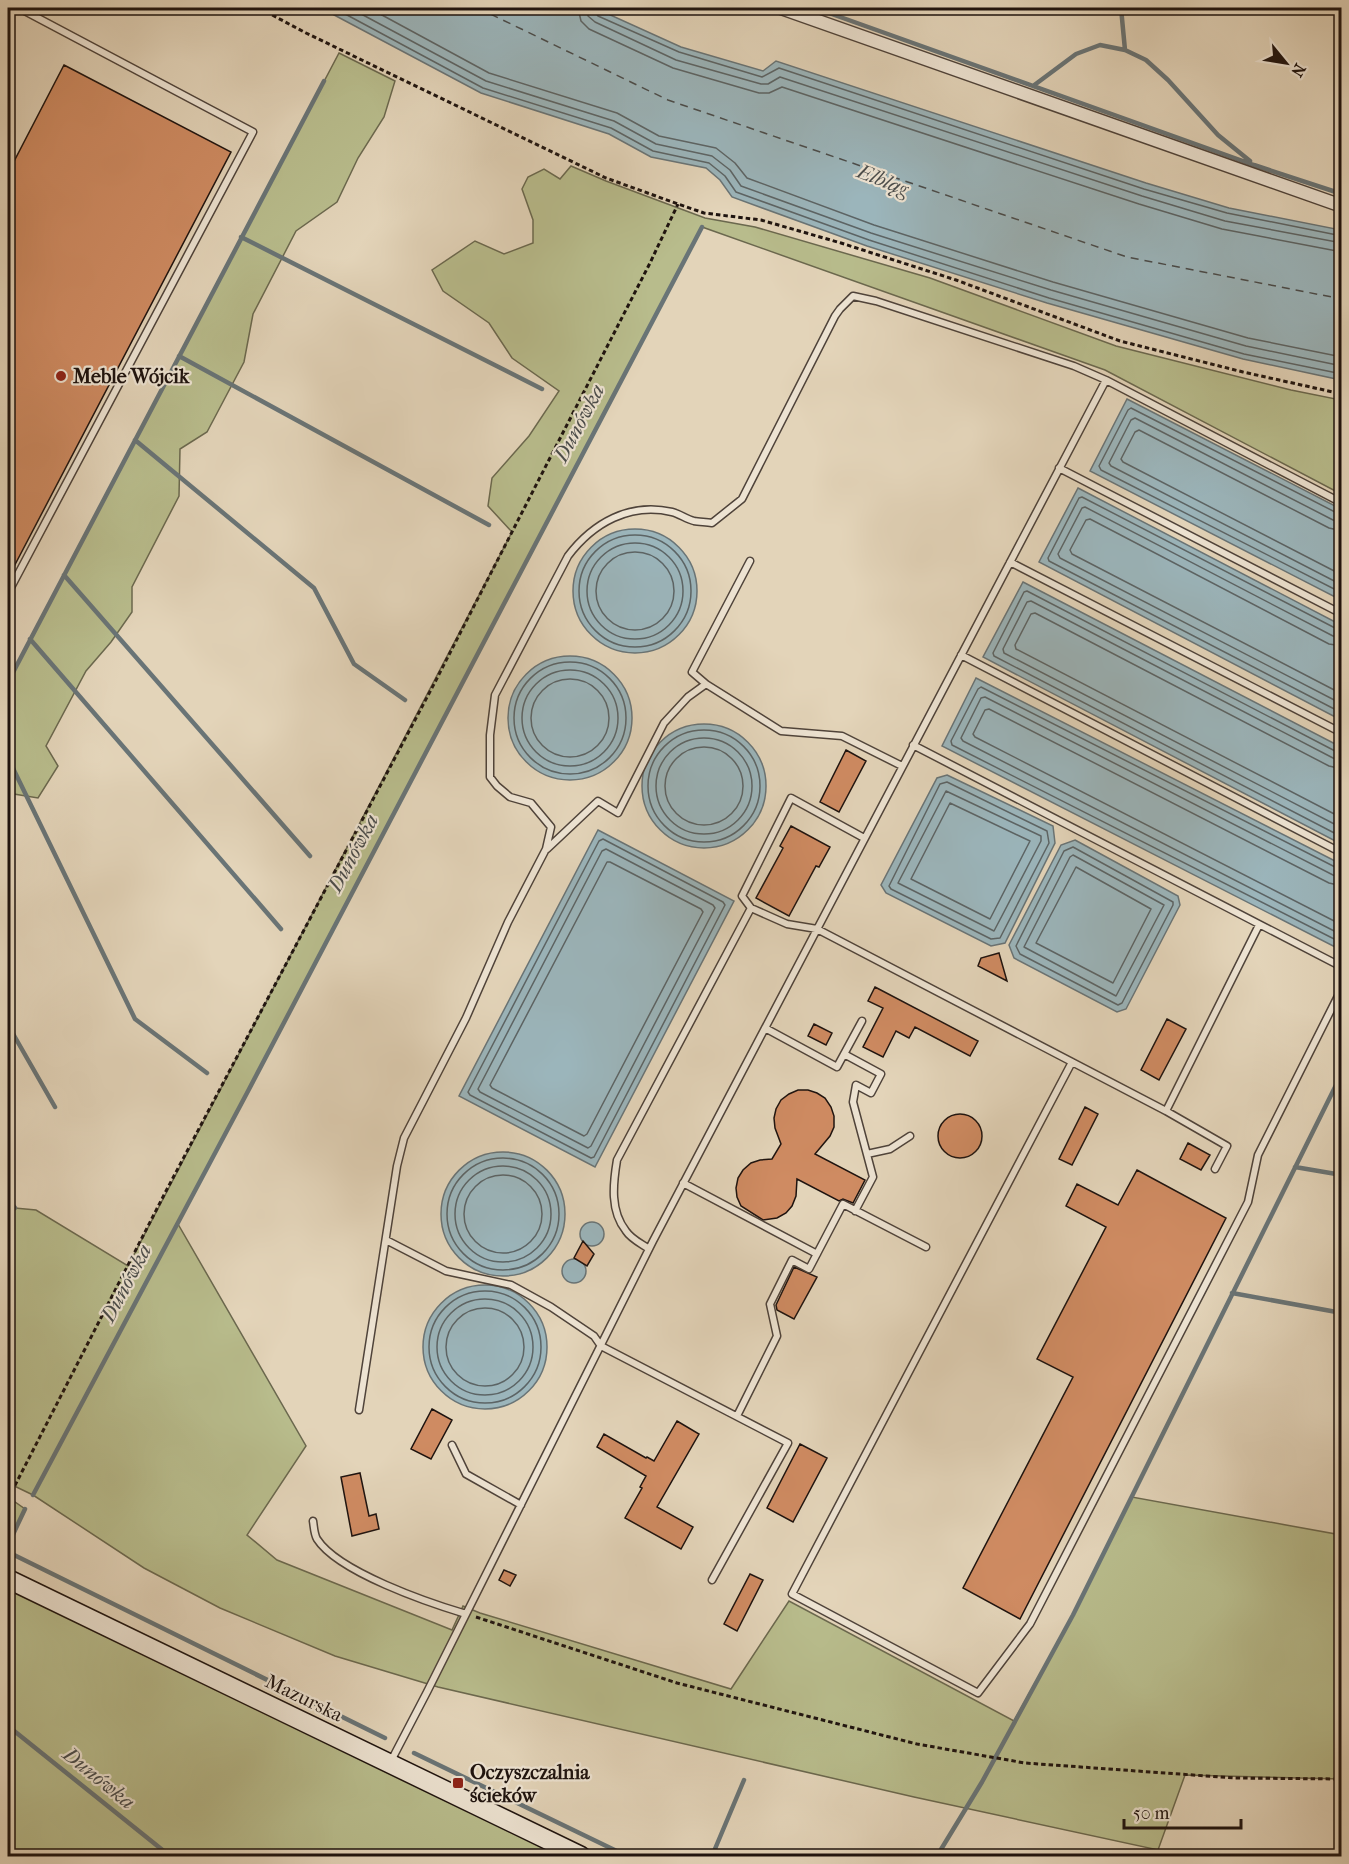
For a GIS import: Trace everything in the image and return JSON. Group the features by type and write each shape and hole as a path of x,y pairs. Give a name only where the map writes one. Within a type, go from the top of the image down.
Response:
{"main road":[{"name":"Mazurska","path":"8,1579 581,1857"}],"street":[{"path":"781,8 1341,206"}],"lane":[{"path":"8,593 253,132 19,8"},
{"path":"359,1410 366,1353 378,1296 397,1166 404,1138 466,1018 508,922 546,849 551,827 531,802 510,797 490,777 490,735 495,695 563,564 581,538 605,521 630,510 647,508 674,512 692,521 712,523 742,499 835,316 854,296 876,301 1074,366 1106,380 1341,503"},
{"path":"389,1764 649,1249 1106,380"},
{"path":"1059,468 1341,614"},
{"path":"750,561 692,672 706,684 781,730 842,736 902,766"},
{"path":"1010,562 1341,733"},
{"path":"961,655 1341,853"},
{"path":"546,849 598,801 618,813 664,723 688,697 706,684"},
{"path":"913,745 1341,967"},
{"path":"864,838 791,798 742,896 751,908 787,924 817,929 1166,1111 1227,1146 1215,1169"},
{"path":"649,1249 627,1233 618,1218 614,1199 617,1160 751,908"},
{"path":"1166,1111 1259,925"},
{"path":"1072,1062 792,1594 978,1693 1030,1624 1248,1202 1258,1155 1341,988"},
{"path":"765,1028 837,1067 862,1022"},
{"path":"844,1054 881,1074 871,1093 856,1085 853,1102 873,1177 855,1211"},
{"path":"867,1154 890,1149 910,1136"},
{"path":"684,1183 817,1254"},
{"path":"737,1416 777,1336 770,1304 792,1260 809,1269 843,1204 926,1247"},
{"path":"386,1240 446,1271 511,1285 551,1306 594,1336 601,1346 788,1443 712,1580"},
{"path":"452,1445 466,1474 521,1505"},
{"path":"313,1521 316,1538 329,1553 364,1574 434,1604 466,1614"}],"path":[{"path":"259,8 316,38 606,178 678,204 704,213 761,220 841,243 956,280 1120,341 1341,394"},
{"path":"8,1499 170,1183 444,663 678,204"},
{"path":"466,1614 677,1683 917,1744 1025,1763 1225,1777 1341,1779"}],"green space":[{"path":"339,53 395,81 384,117 358,158 337,202 296,231 253,314 244,362 207,432 180,449 179,496 132,587 132,612 111,642 86,671 46,746 58,766 38,798 8,793 8,682"},
{"path":"571,166 705,218 755,227 930,278 1116,346 1291,390 1341,400 1341,494 1105,370 702,227 178,1224 306,1446 247,1535 277,1560 452,1630 463,1606 731,1689 789,1601 1014,1721 1073,1615 1132,1497 1341,1535 1341,1779 1185,1775 1158,1850 914,1797 438,1687 335,1656 220,1608 144,1568 33,1495 8,1483 8,1218 15,1208 36,1210 128,1266 512,532 488,506 492,478 529,436 559,391 512,358 489,323 443,291 432,270 475,241 504,254 533,243 533,220 522,189 528,177 544,169 560,179"},
{"path":"8,1497 25,1509 8,1545"},
{"path":"8,1588 562,1856 8,1856"}],"water":[{"name":"Elbląg","path":"321,8 595,8 681,47 763,71 776,61 1146,183 1229,208 1341,230 1341,380 1243,359 1047,303 867,246 732,197 720,180 706,168 651,157 609,134 481,93"},
{"path":"1127,399 1341,509 1341,600 1090,471"},
{"path":"1078,488 1341,625 1341,720 1039,562"},
{"path":"635,529 659,534 679,547 692,567 697,591 692,615 679,635 659,648 635,653 611,648 591,635 578,615 573,591 578,567 591,547 611,534"},
{"path":"1023,582 1341,747 1341,844 983,657"},
{"path":"570,656 594,661 614,674 627,694 632,718 627,742 614,762 594,775 570,780 546,775 526,762 513,742 508,718 513,694 526,674 546,661"},
{"path":"976,678 1341,864 1341,950 942,746"},
{"path":"704,724 728,729 748,742 761,762 766,786 761,810 748,830 728,843 704,848 680,843 660,830 647,810 642,786 647,762 660,742 680,729"},
{"path":"947,775 1053,826 1055,843 1005,943 991,946 886,893 881,885 937,778"},
{"path":"598,830 734,901 595,1167 459,1096"},
{"path":"1075,840 1178,896 1180,905 1126,1009 1117,1012 1014,958 1009,945 1061,845"},
{"path":"503,1152 527,1157 547,1170 560,1190 565,1214 560,1238 547,1258 527,1271 503,1276 479,1271 459,1258 446,1238 441,1214 446,1190 459,1170 479,1157"},
{"path":"592,1222 600,1226 604,1234 600,1242 592,1246 584,1242 580,1234 584,1226"},
{"path":"574,1259 583,1262 586,1271 583,1280 574,1283 565,1280 562,1271 565,1262"},
{"path":"485,1285 509,1290 529,1303 542,1323 547,1347 542,1371 529,1391 509,1404 485,1409 461,1404 441,1391 428,1371 423,1347 428,1323 441,1303 461,1290"}],"building":[{"name":"Meble Wójcik","path":"64,65 231,152 8,578 8,173"},
{"path":"846,750 866,761 839,812 820,802"},
{"path":"791,826 830,847 819,867 816,866 789,916 756,898 783,848 780,846"},
{"path":"999,953 1007,981 978,966 981,958"},
{"path":"875,987 978,1041 970,1056 915,1027 909,1038 896,1031 883,1057 863,1047 883,1008 868,1001"},
{"path":"1167,1019 1186,1029 1159,1080 1141,1070"},
{"path":"814,1024 832,1033 826,1045 808,1036"},
{"path":"798,1090 808,1090 825,1098 834,1116 834,1127 830,1136 815,1154 865,1180 853,1203 843,1199 839,1201 797,1179 796,1196 792,1206 777,1218 763,1220 741,1206 736,1188 738,1178 751,1163 772,1159 781,1144 775,1128 776,1109 781,1100"},
{"path":"1085,1107 1098,1114 1072,1165 1059,1159"},
{"path":"960,1114 976,1120 982,1136 976,1152 960,1158 944,1152 938,1136 944,1120"},
{"path":"1188,1143 1210,1155 1201,1170 1180,1159"},
{"path":"1137,1170 1226,1218 1020,1619 963,1588 1073,1377 1037,1359 1106,1227 1066,1206 1077,1184 1118,1205"},
{"path":"583,1241 594,1254 587,1266 574,1258"},
{"path":"794,1267 817,1277 794,1319 777,1310 776,1305"},
{"path":"432,1409 452,1420 431,1459 411,1449"},
{"path":"677,1421 699,1434 657,1507 693,1527 681,1549 625,1518 646,1476 597,1447 604,1434 654,1461"},
{"path":"800,1444 827,1458 793,1522 767,1508"},
{"path":"360,1473 369,1516 376,1514 379,1529 352,1536 341,1477"},
{"path":"504,1570 516,1575 510,1586 499,1580"},
{"path":"750,1574 763,1580 737,1631 724,1624"}],"waterway":[{"path":"815,8 1254,165 1342,194"},
{"path":"1121,8 1125,50"},
{"path":"1033,86 1076,54 1100,45 1125,50 1146,60 1168,80 1218,135 1250,161"},
{"path":"8,682 324,81"},
{"name":"Dunówka","path":"33,1495 702,227"},
{"path":"241,237 542,389"},
{"path":"179,356 489,525"},
{"path":"135,440 314,588 354,664 405,700"},
{"path":"64,575 310,856"},
{"path":"30,639 281,929"},
{"path":"8,758 135,1019 207,1073"},
{"path":"8,1025 55,1107"},
{"path":"937,1856 982,1782 1073,1615 1342,1073"},
{"path":"1295,1167 1342,1175"},
{"path":"8,1199 15,1208"},
{"path":"1232,1293 1342,1313"},
{"name":"Dunówka","path":"8,1545 25,1509"},
{"path":"8,1552 385,1738"},
{"name":"Dunówka","path":"8,1726 170,1856"},
{"path":"414,1753 627,1856"},
{"path":"712,1856 744,1780"}],"ferry route":[{"path":"478,8 668,100 1127,257 1342,299"}],"place":[{"name":"Meble Wójcik","path":"61,376"},
{"name":"Oczyszczalnia ścieków","path":"458,1783"}]}
